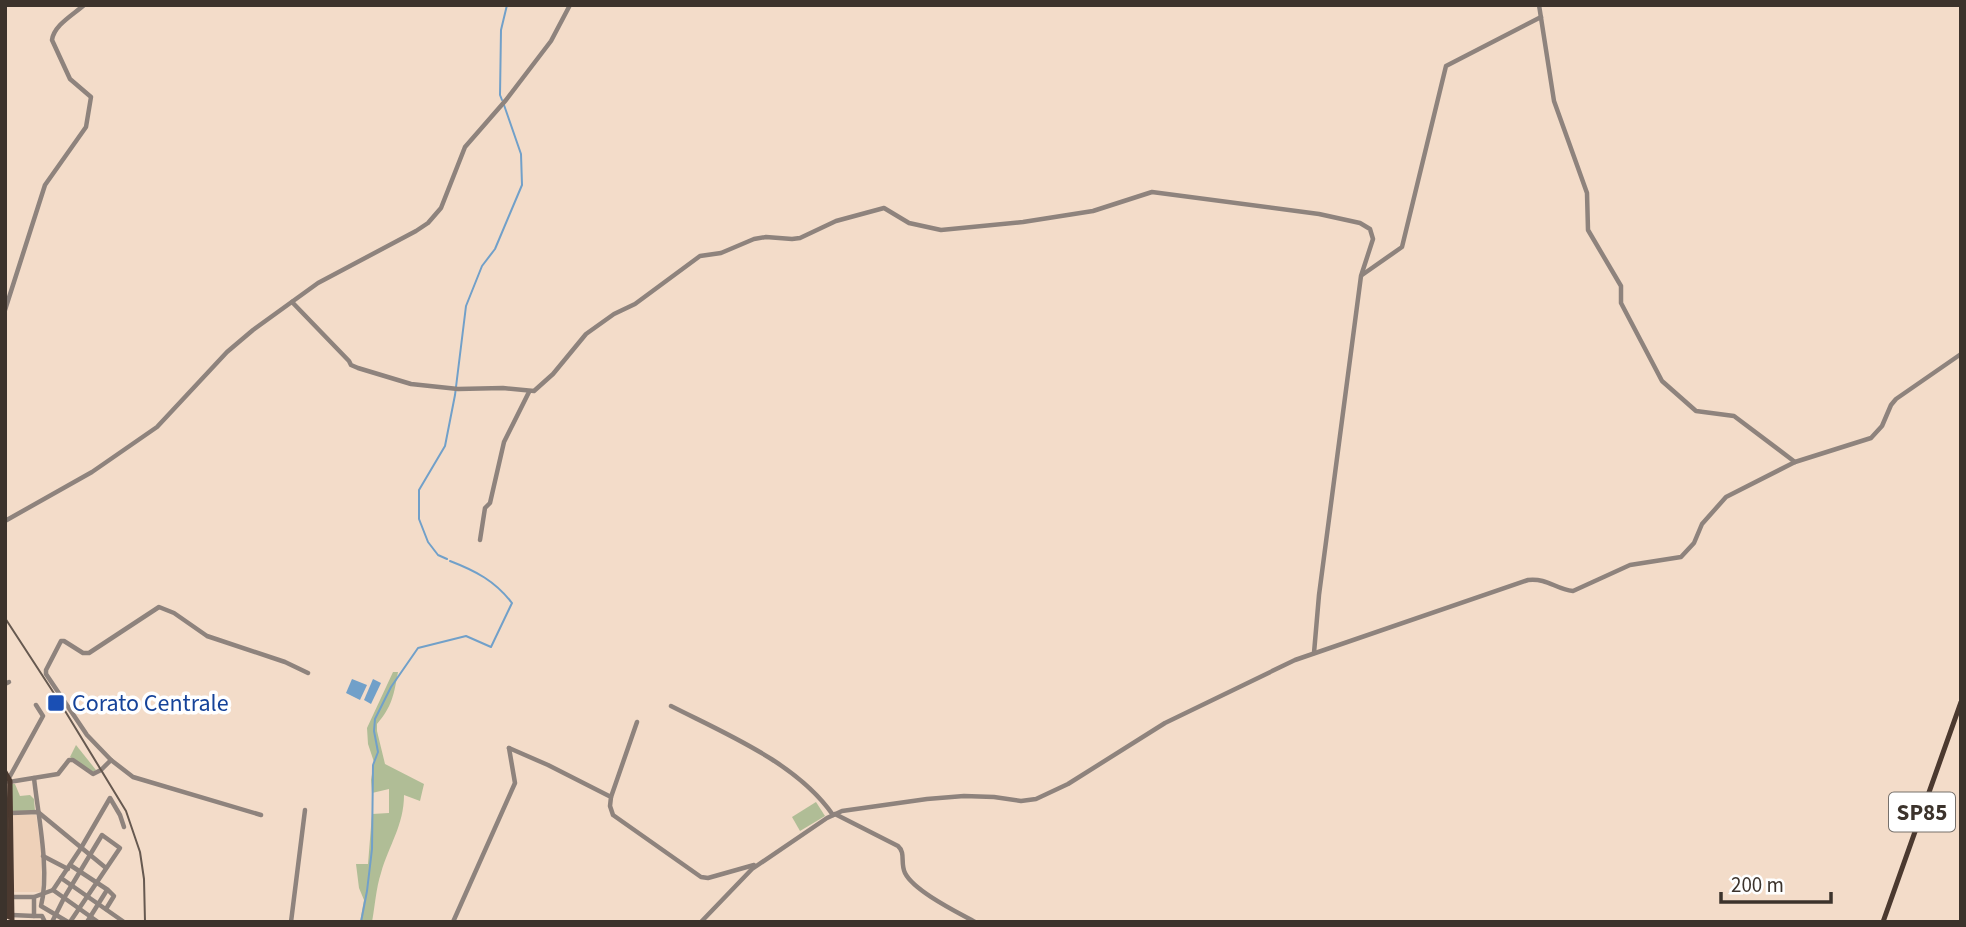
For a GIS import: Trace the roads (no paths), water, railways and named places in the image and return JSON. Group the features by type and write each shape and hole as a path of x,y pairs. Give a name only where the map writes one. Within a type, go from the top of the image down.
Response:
{"main road":[{"name":"SP85","path":"1884,922 1961,702"},
{"path":"7,780 6,862 9,897"},
{"path":"7,780 9,918"}],"street":[{"path":"5,310 45,185 86,127 91,97 70,79 52,40 57,28 84,5"},
{"path":"5,521 92,472 157,427 227,352 318,283 416,232 428,223 441,208 465,146 506,100 551,41 570,5"},
{"path":"1539,5 1554,101 1587,193 1588,230 1621,286 1621,303 1662,381 1696,411 1734,416 1796,462"},
{"path":"1361,276 1402,247 1446,66 1541,17"},
{"path":"292,302 351,365 411,384 503,388 529,392 534,391 552,374 586,334 614,314 635,304 700,256 721,253 754,239 800,238 836,221 884,208 909,223 941,230 1023,222 1093,211 1152,192 1319,214 1360,223 1370,229 1373,239 1361,276 1319,595 1314,653"},
{"path":"701,922 757,864 834,814 850,808 964,796 1021,801 1036,799 1068,784 1165,723 1295,660 1528,580 1546,580 1567,591 1573,591 1630,565 1681,557 1693,544 1702,524 1726,497 1796,462 1871,438 1882,426 1896,399 1961,354"},
{"path":"480,540 485,508 490,503 504,442 529,392"},
{"path":"261,815 133,777 111,760 87,735 46,674 46,670 61,641 83,653 89,653 159,607 174,612 208,636 285,662 308,673"},
{"path":"7,780 43,716 36,705"},
{"path":"671,706 794,775 834,814 898,846 903,850 905,873 913,883 936,900 975,922"},
{"path":"637,722 611,797 610,806 614,815 701,877 708,878 757,864"},
{"path":"453,922 514,783 509,748 611,797"},
{"path":"7,780 58,774 69,760 93,774 102,770 111,760"},
{"path":"34,778 43,856 44,894 41,905 56,914 69,922 121,848 102,835 64,898 56,914 52,922"},
{"path":"9,897 34,897 52,890 81,848 110,798 124,827"},
{"path":"291,922 305,810"},
{"path":"8,817 38,812 106,868"},
{"path":"43,856 81,872 107,890 114,896 106,909"},
{"path":"61,878 124,922"},
{"path":"52,890 89,919 98,922"},
{"path":"89,919 107,890"},
{"path":"34,897 34,916"},
{"path":"108,922 113,914"},
{"path":"9,918 42,916 45,922"},
{"path":"9,918 20,922"}],"water":[{"path":"352,679 367,685 360,700 346,693"},
{"path":"373,679 381,683 371,704 364,700"}],"waterway":[{"path":"502,100 501,30 507,5"},
{"path":"447,559 438,555 428,542 419,519 419,490 445,446 455,395 466,306 482,266 495,249 522,185 521,154 504,105"},
{"path":"361,922 372,849 373,765 378,752 375,719 391,687 418,648 466,636 491,647 512,603 484,578 450,561"}],"railway":[{"path":"5,618 126,811 140,852 145,922"}],"place":[{"name":"Corato Centrale","path":"56,703"}]}
